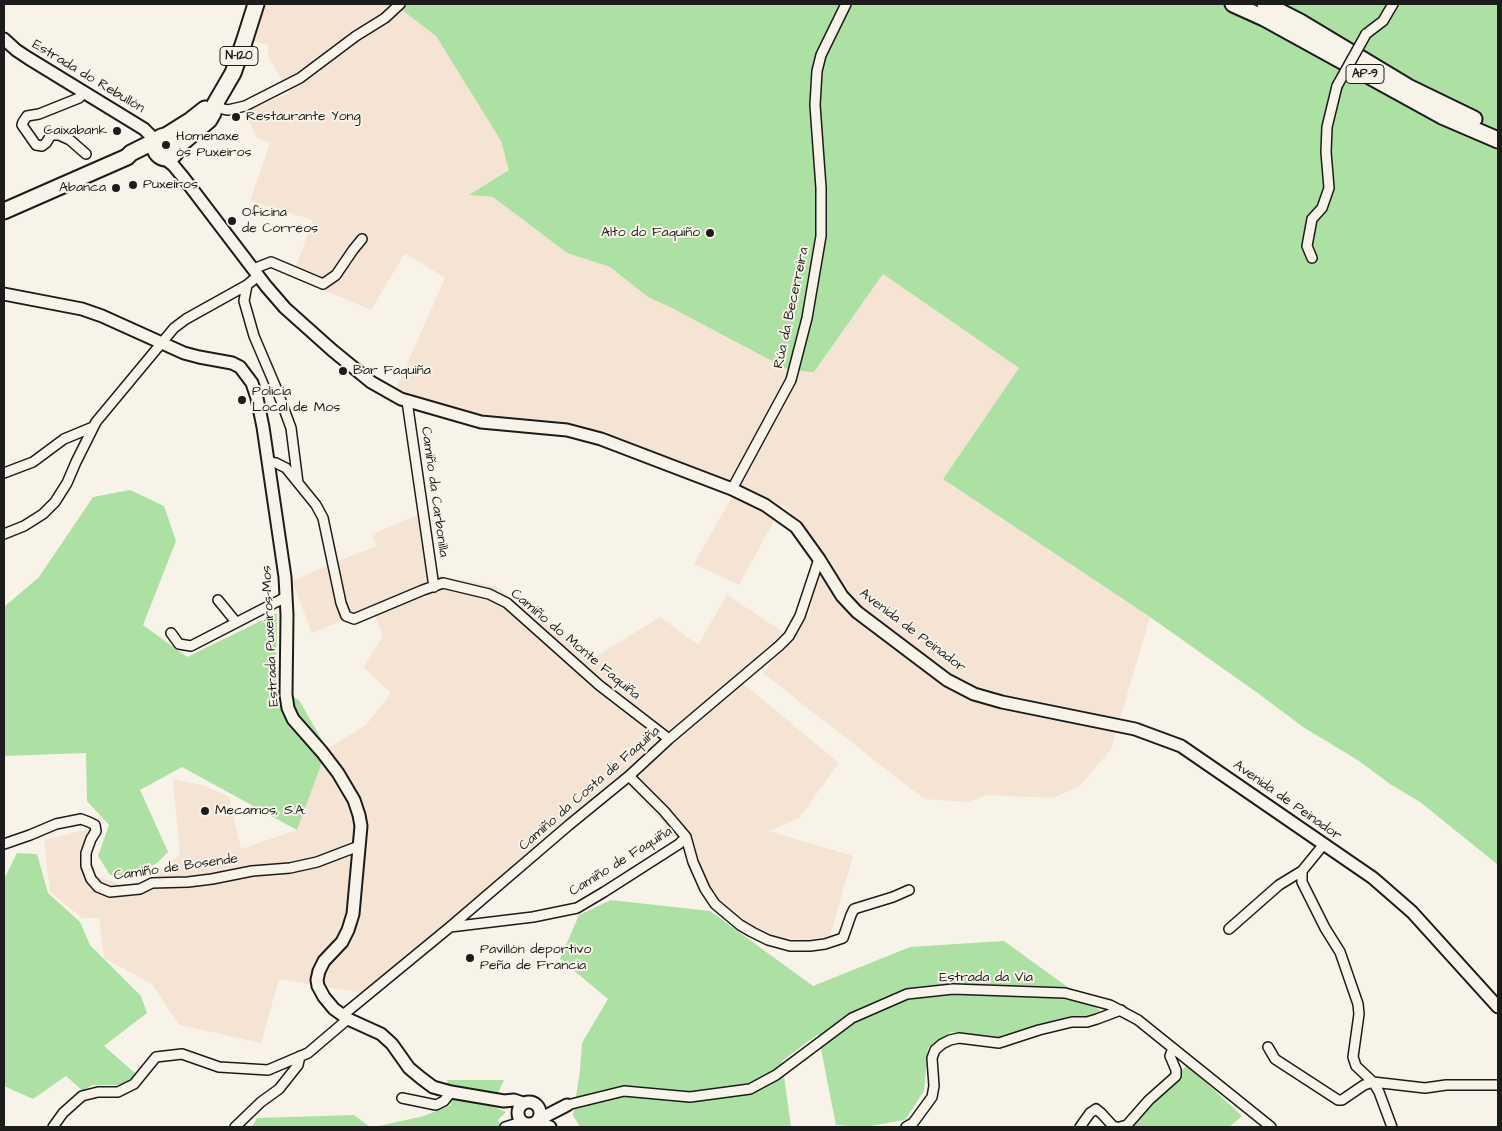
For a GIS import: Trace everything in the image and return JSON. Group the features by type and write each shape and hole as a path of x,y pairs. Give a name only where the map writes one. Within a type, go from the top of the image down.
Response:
{"highway":[{"name":"N-120","path":"4,211 127,156 147,145 165,148 209,120 215,104 233,73 256,4"},
{"name":"AP-9","path":"1233,4 1264,18 1442,116 1498,140"},
{"name":"AP-9","path":"1265,4 1300,22 1408,87 1436,102 1498,129"}],"street":[{"path":"215,104 228,110 245,106 300,78 356,36 385,18 400,4"},
{"name":"Rúa da Becerreira","path":"732,489 791,380 807,318 821,236 821,188 815,104 817,71 821,55 846,4"},
{"path":"1312,258 1307,246 1312,219 1322,208 1329,188 1326,152 1327,127 1337,86 1366,34 1383,21 1393,4"},
{"name":"Estrada do Rebullón","path":"4,39 16,50 144,129 165,148"},
{"path":"84,92 79,98 39,114 27,116 22,125 36,145 42,146 51,135 59,135 70,140 86,154"},
{"name":"Avenida de Peinador","path":"165,148 173,165 285,308 371,382 401,399 481,422 567,430 601,439 732,489 765,504 796,527 842,596 857,612 947,680 974,694 1002,702 1135,729 1181,746 1373,878 1412,912 1498,1007"},
{"path":"298,483 291,428 254,336 244,301 247,285 255,272 270,262 323,284 336,275 362,240"},
{"path":"4,534 24,526 43,514 55,502 67,483 96,422 174,328 186,319 247,285"},
{"name":"Estrada Puxeiros-Mos","path":"4,294 82,309 184,352 199,357 232,363 240,367 247,374 258,398 285,576 287,614 286,695 288,708 293,719 338,773 354,800 361,826 353,914 342,942 324,961 319,971 318,986 334,1009 345,1017 381,1034 392,1044 409,1068 434,1087 451,1092 504,1101 514,1100 520,1112"},
{"name":"Camiño da Carbonilla","path":"407,401 434,587"},
{"path":"4,474 33,462 64,439 93,427"},
{"name":"Camiño do Monte Faquiña","path":"268,462 276,463 286,468 316,505 323,518 341,603 346,616 354,619 443,584 489,594 507,603 599,685 669,739"},
{"name":"Camiño da Costa de Faquiña","path":"53,1127 63,1113 82,1096 98,1092 118,1092 134,1084 156,1056 182,1054 219,1067 268,1070 308,1053 345,1017 779,646 789,636 800,616 819,559"},
{"path":"171,633 178,644 191,646 286,597"},
{"path":"218,600 236,622"},
{"path":"629,776 664,811 686,837 693,862 705,889 715,904 752,932 768,940 790,946 810,946 825,944 843,938 854,909 893,897 908,890"},
{"name":"Camiño de Bosende","path":"4,844 30,836 56,824 81,819 90,822 95,825 96,831 86,853 86,866 91,879 98,887 110,892 140,889 152,883 188,882 252,871 290,868 317,862 359,846"},
{"name":"Camiño de Faquiña","path":"450,927 533,917 577,908 680,844 686,837"},
{"path":"1229,930 1279,885 1302,871 1324,844"},
{"path":"1302,871 1302,882 1325,928 1340,952 1358,1004 1359,1014 1353,1057 1356,1066 1373,1082 1379,1092 1392,1127"},
{"name":"Estrada da Vía","path":"566,1105 624,1091 690,1097 750,1089 776,1075 852,1018 907,994 953,989 1065,993 1110,1005 1138,1020 1272,1127"},
{"path":"906,1127 913,1123 932,1096 934,1086 932,1058 942,1044 959,1038 999,1043 1072,1022 1097,1020 1121,1010"},
{"path":"1268,1047 1275,1059 1338,1100 1342,1100 1364,1085 1373,1082 1425,1088 1446,1085 1498,1085"},
{"path":"1080,1127 1090,1113 1096,1109 1113,1126 1127,1125 1149,1100 1176,1076 1176,1070 1170,1056 1173,1048"},
{"path":"234,1127 261,1102 279,1089 298,1065 300,1056"},
{"path":"402,1098 436,1105 444,1101 451,1092"},
{"path":"505,1127 531,1102 539,1107 566,1105"},
{"path":"520,1112 527,1124 537,1121 566,1105"},
{"path":"537,1121 540,1114 539,1107"},
{"path":"537,1121 550,1127"}],"shaded area":[{"path":"265,4 394,4 436,36 501,141 510,170 470,195 493,197 567,253 610,267 648,297 814,372 883,274 1019,368 943,479 1150,617 1111,749 1080,786 1053,798 988,795 968,802 924,799 763,673 809,614 818,578 820,545 783,504 739,585 694,564 739,484 616,438 548,421 470,413 396,389 445,278 405,253 371,310 292,277 313,220 250,201 270,143 257,138 245,112 289,93 268,55 268,45 254,41"},
{"path":"428,511 437,575 497,587 592,659 660,617 698,645 727,595 789,636 739,680 839,763 799,818 769,831 853,856 830,936 806,940 780,938 756,932 714,897 677,837 619,777 362,993 279,979 261,1043 179,1025 152,984 104,958 99,918 82,918 50,892 44,840 101,826 89,852 97,877 126,885 151,879 180,854 173,779 205,786 229,797 241,849 297,830 327,749 366,725 391,693 363,667 383,636 375,615 339,622 312,633 292,581 377,546 372,534"}],"green space":[{"path":"394,4 1498,4 1498,863 1420,802 1390,784 1359,761 1303,727 1150,617 943,479 1019,368 883,274 814,372 789,370 648,297 610,267 567,253 493,197 469,195 509,170 501,141 436,36"},
{"path":"130,490 164,506 176,541 143,625 187,657 277,613 276,688 299,700 327,749 297,830 182,767 140,790 168,852 157,863 135,875 110,875 98,856 109,825 87,801 86,753 4,756 4,607 39,577 93,497"},
{"path":"17,853 37,854 48,893 80,922 90,945 141,996 147,1013 104,1046 136,1074 124,1085 92,1085 83,1091 66,1076 33,1099 4,1086 4,879"},
{"path":"611,900 710,911 813,986 910,947 1004,941 1102,1012 1001,1039 951,1032 928,1048 924,1091 905,1120 864,1127 836,1125 818,1034 782,1061 791,1127 580,1127 573,1115 582,1043 608,999 560,959 579,915"},
{"path":"1187,1065 1242,1116 1229,1127 1130,1127"},
{"path":"447,1080 504,1080 492,1106 506,1112 498,1120 501,1127 374,1127 424,1116 451,1105"},
{"path":"354,1115 370,1127 252,1127 257,1118"}],"place":[{"name":"Restaurante Yong","path":"236,117"},
{"name":"Caixabank","path":"117,131"},
{"name":"Homenaxe ós Puxeiros","path":"166,145"},
{"name":"Puxeiros","path":"133,185"},
{"name":"Abanca","path":"116,188"},
{"name":"Oficina de Correos","path":"232,221"},
{"name":"Alto do Faquiño","path":"710,233"},
{"name":"Bar Faquiña","path":"343,371"},
{"name":"Policía Local de Mos","path":"242,400"},
{"name":"Mecamos, S.A.","path":"205,811"},
{"name":"Pavillón deportivo Peña de Francia","path":"470,958"}]}
